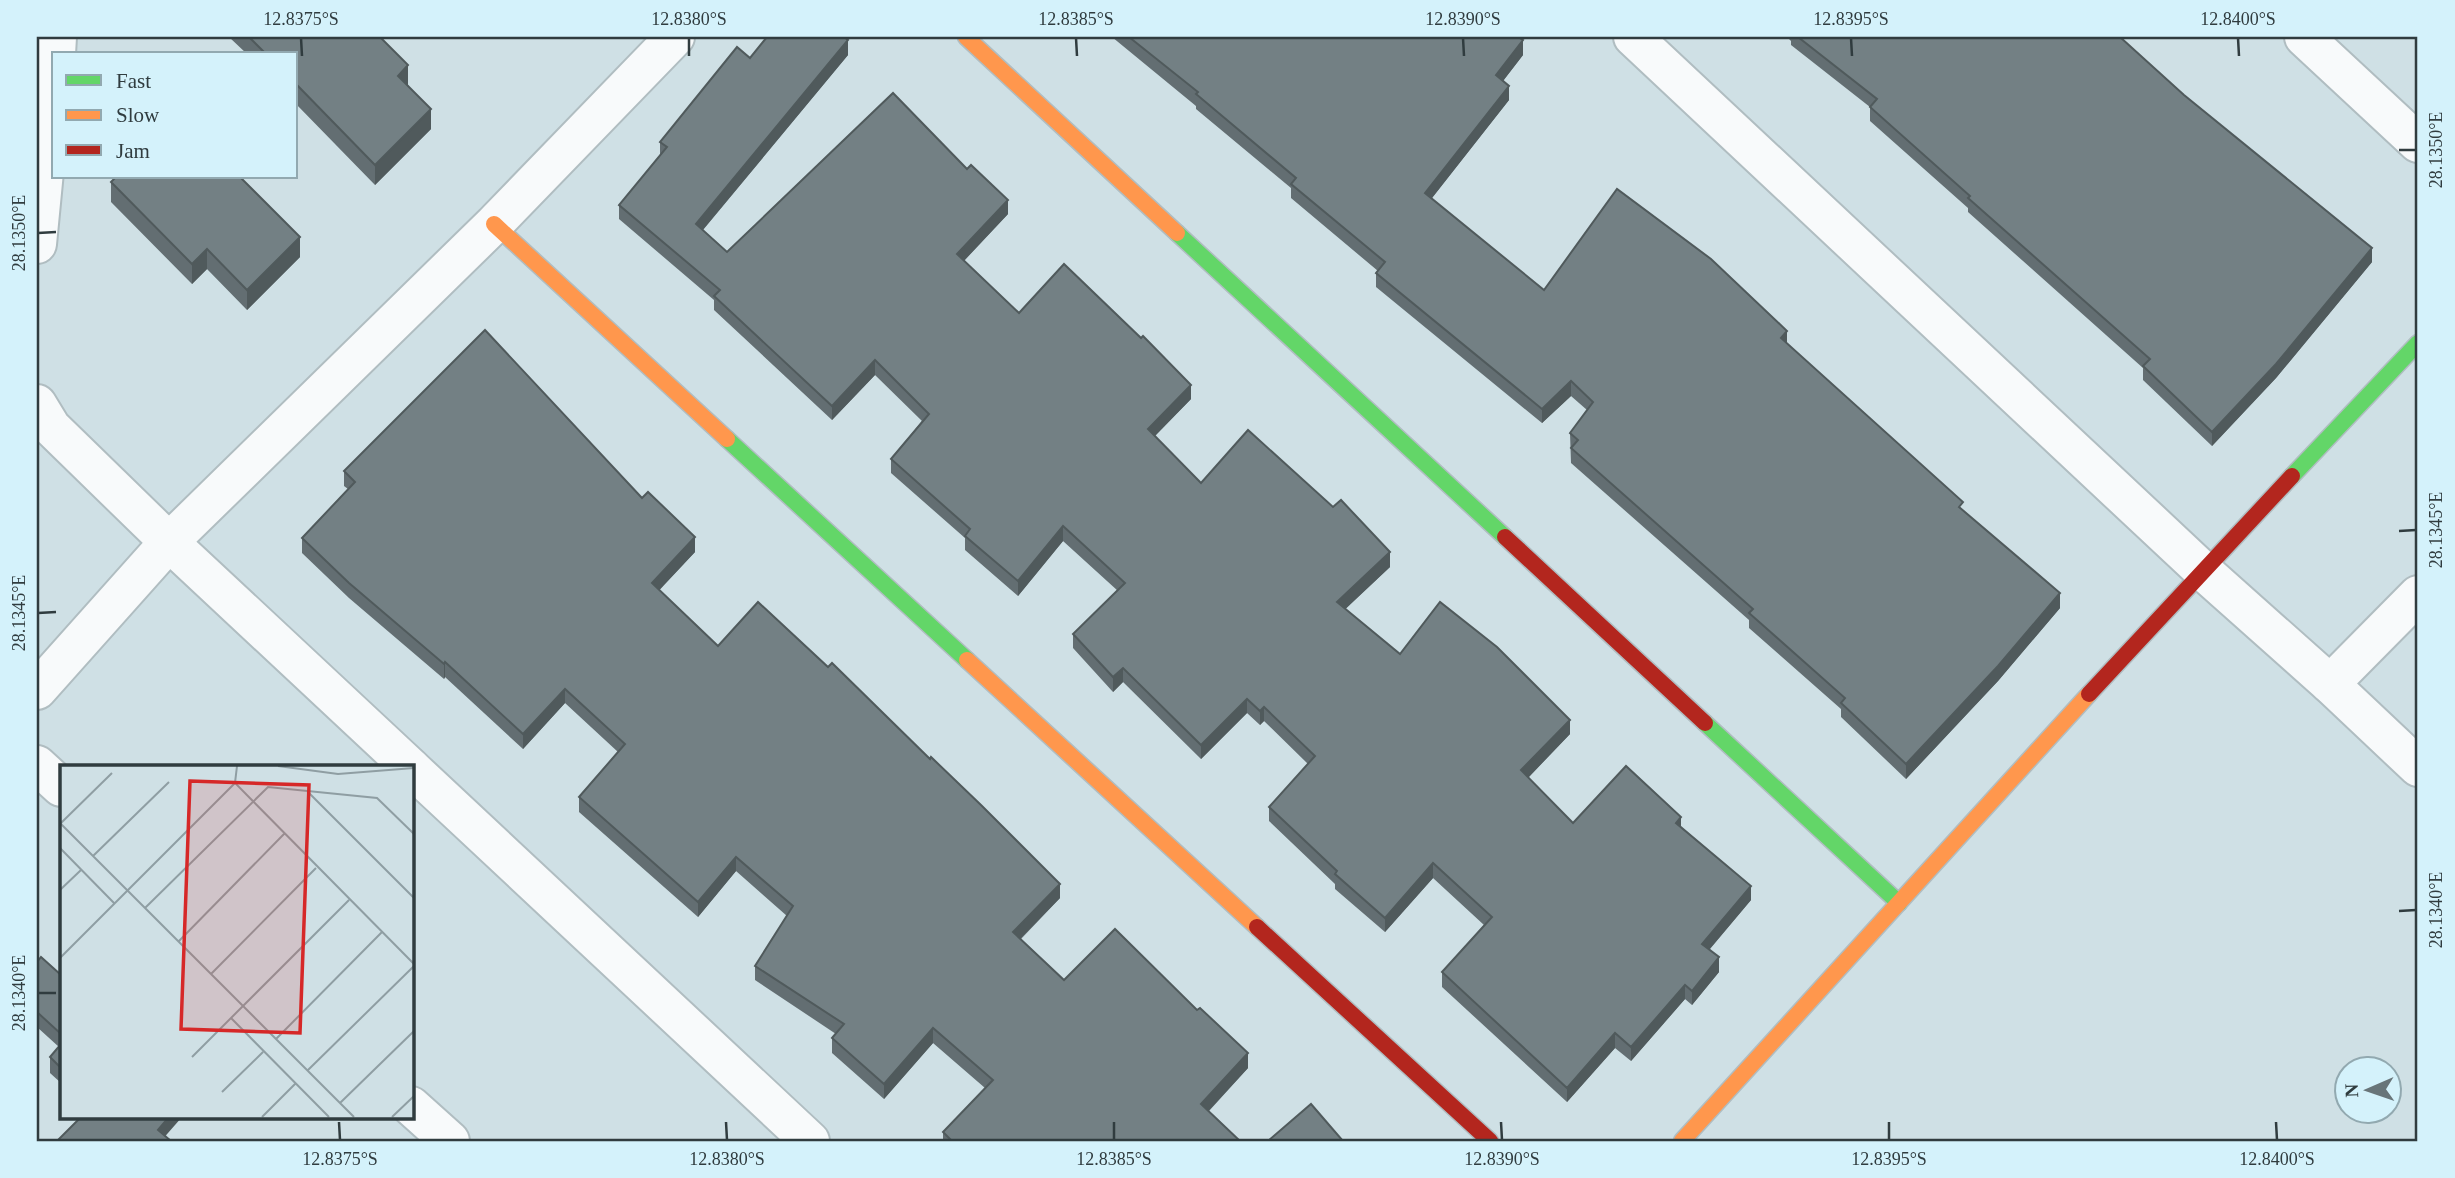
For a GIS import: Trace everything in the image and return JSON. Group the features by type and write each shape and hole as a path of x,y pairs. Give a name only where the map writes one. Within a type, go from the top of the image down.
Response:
{"street":[{"path":"37,690 169,541 494,224 675,37"},
{"path":"966,37 1899,903"},
{"path":"1633,37 2202,570 2418,767"},
{"path":"2304,37 2418,144"},
{"path":"37,244 52,89"},
{"path":"494,224 1490,1141"},
{"path":"1682,1141 2202,570 2418,343"},
{"path":"37,404 51,427 409,765"},
{"path":"2330,684 2418,595"},
{"path":"37,765 60,786"},
{"path":"413,769 810,1141"},
{"path":"413,1108 450,1141"}],"building":[{"path":"249,37 380,37 408,65 398,76 431,109 375,165 298,86 298,52 264,52"},
{"path":"767,37 844,37 848,40 696,224 727,252 893,93 967,169 971,165 1008,200 957,254 1019,313 1064,264 1141,338 1143,336 1191,385 1148,429 1201,483 1248,430 1333,507 1341,500 1390,552 1337,602 1400,654 1440,602 1497,647 1570,720 1521,770 1573,823 1626,766 1681,817 1676,823 1751,886 1702,944 1719,957 1692,991 1685,985 1631,1047 1615,1033 1567,1088 1442,972 1492,917 1433,863 1385,918 1335,874 1337,871 1269,807 1315,756 1264,707 1260,711 1247,699 1201,745 1123,668 1113,677 1073,634 1125,583 1063,526 1018,581 965,536 970,529 891,459 929,414 875,360 832,406 714,296 720,290 619,205 667,147 660,142 737,47 750,58"},
{"path":"1129,37 1518,37 1523,40 1496,75 1509,86 1425,193 1544,290 1617,189 1711,259 1787,331 1781,338 1963,502 1959,507 2060,593 1998,666 1906,764 1841,703 1845,698 1749,613 1753,609 1571,448 1578,440 1570,433 1593,402 1571,381 1542,409 1376,273 1385,262 1291,184 1296,178 1196,94 1198,92"},
{"path":"1798,37 2120,37 2184,95 2372,248 2276,364 2212,432 2143,366 2150,359 1870,107 1877,99"},
{"path":"115,178 241,178 300,237 247,290 207,249 192,264 111,182"},
{"path":"485,330 642,498 648,492 695,537 652,583 718,646 758,602 828,667 832,663 1060,884 1013,932 1064,980 1115,929 1197,1010 1200,1008 1248,1053 1201,1104 1240,1141 952,1141 943,1132 993,1080 933,1028 884,1084 832,1038 844,1024 755,966 793,906 736,857 698,902 579,797 625,744 565,689 523,734 445,662 444,664 349,583 302,538 355,482 344,471"},
{"path":"41,957 60,974 60,1033 37,1012 37,962"},
{"path":"60,1045 60,1067 50,1057"},
{"path":"1311,1104 1343,1141 1268,1141"},
{"path":"80,1118 168,1118 158,1130 171,1141 57,1141"}],"traffic: fast":[{"path":"1177,233 1505,537"},
{"path":"2292,476 2418,343"},
{"path":"727,439 967,660"},
{"path":"1705,723 1899,903"}],"traffic: slow":[{"path":"966,37 1177,233"},
{"path":"494,224 727,439"},
{"path":"967,660 1257,927"},
{"path":"1682,1141 2089,694"}],"traffic: jam":[{"path":"2089,694 2292,476"},
{"path":"1505,537 1705,723"},
{"path":"1257,927 1490,1141"}]}
